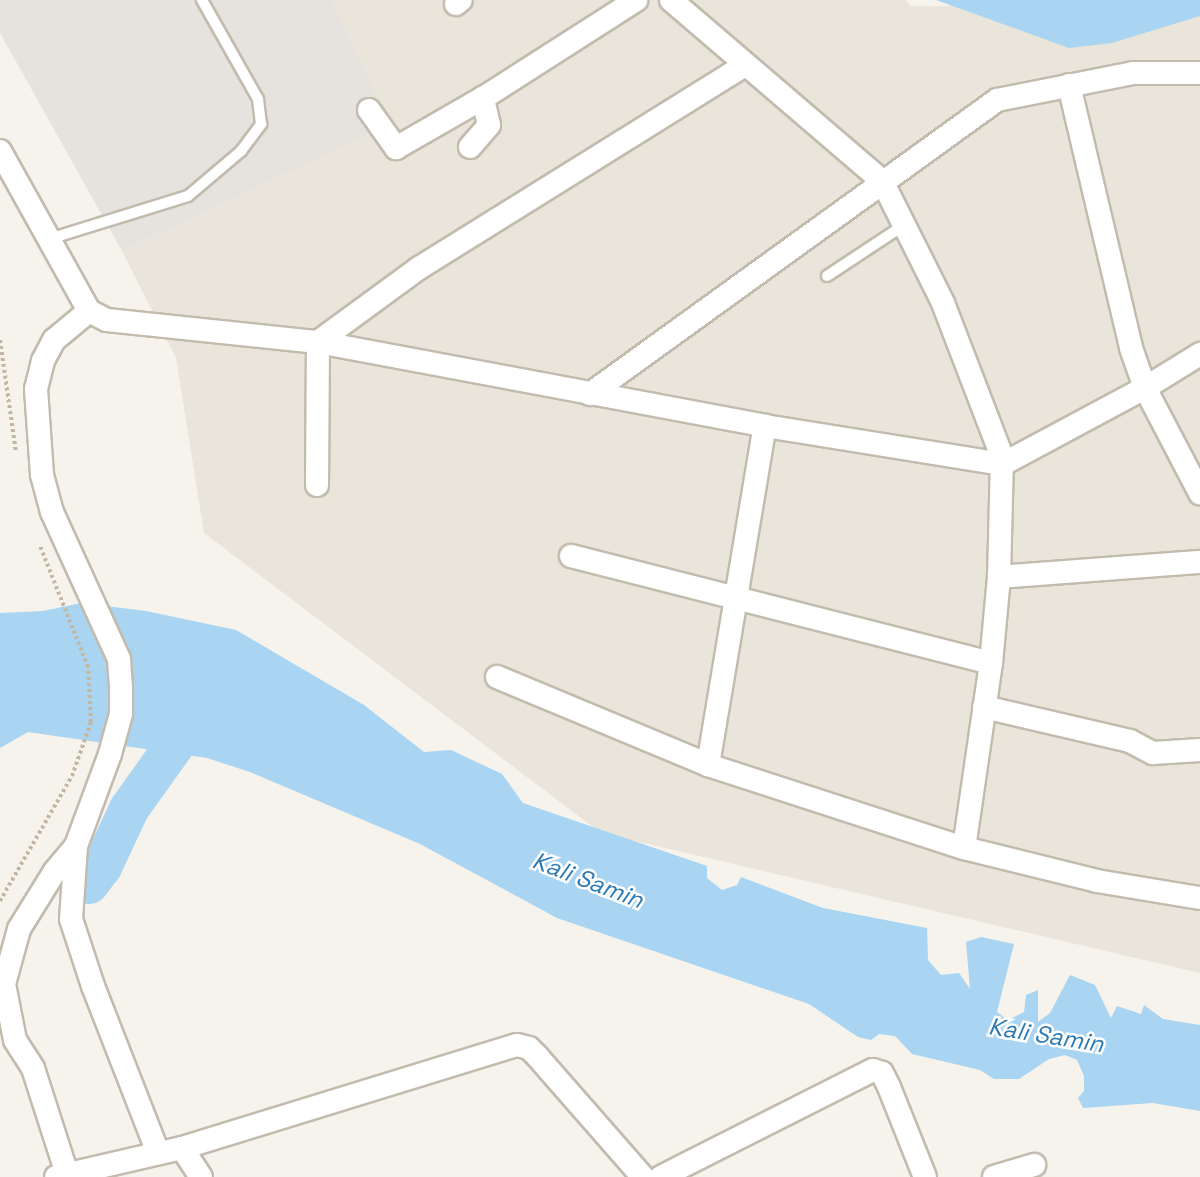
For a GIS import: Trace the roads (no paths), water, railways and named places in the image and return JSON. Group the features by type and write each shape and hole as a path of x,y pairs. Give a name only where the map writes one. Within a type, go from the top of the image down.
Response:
{"street":[{"path":"369,110 396,148 483,98 636,0"},
{"path":"670,0 882,182 943,303 1003,464 999,577 991,663 964,848"},
{"path":"318,342 420,268 745,65"},
{"path":"590,394 997,100 1133,73 1200,73"},
{"path":"1069,85 1131,348 1145,388 1200,493"},
{"path":"471,147 489,125 483,98"},
{"path":"0,151 89,311 107,320 318,342 765,426 1003,464 1145,388 1200,354"},
{"path":"89,311 54,340 43,361 36,407 42,475 52,512 119,659 121,714 76,846 72,930 158,1153"},
{"path":"317,485 318,342"},
{"path":"708,765 765,426"},
{"path":"571,556 991,663"},
{"path":"999,577 1200,562"},
{"path":"498,677 708,765 964,848 1097,881 1200,898"},
{"path":"984,707 1130,741 1153,753 1200,750"},
{"path":"76,846 55,871 19,929 4,984 15,1040 33,1068 62,1176 182,1148 517,1045 529,1048 553,1073 643,1177"},
{"path":"661,1177 873,1070 882,1073 889,1087 925,1177"},
{"path":"182,1148 201,1177"},
{"path":"994,1177 1034,1164"}],"lane":[{"path":"49,239 188,196 241,152 261,124 258,99 202,0"},
{"path":"827,276 904,225"}],"water":[{"path":"936,0 1200,0 1200,16 1112,43 1069,48"},
{"path":"81,603 146,611 236,630 364,705 424,752 451,750 502,774 523,803 707,866 707,878 722,890 737,885 741,877 823,908 927,928 928,960 941,975 959,973 970,989 966,942 981,937 1014,944 997,1012 1008,1020 1024,1012 1026,995 1038,990 1038,1022 1050,1013 1070,975 1095,985 1111,1018 1117,1006 1141,1014 1144,1005 1163,1019 1200,1025 1200,1111 1153,1103 1083,1108 1078,1098 1084,1091 1084,1076 1077,1060 1065,1055 1049,1059 1019,1079 994,1079 980,1070 912,1054 895,1036 879,1034 871,1040 858,1037 809,1004 557,918 420,844 250,772 207,758 28,732 0,748 0,613 43,611"}],"waterway":[{"name":"Kali Samin","path":"89,884 102,867 129,809 189,725 208,710"}]}
